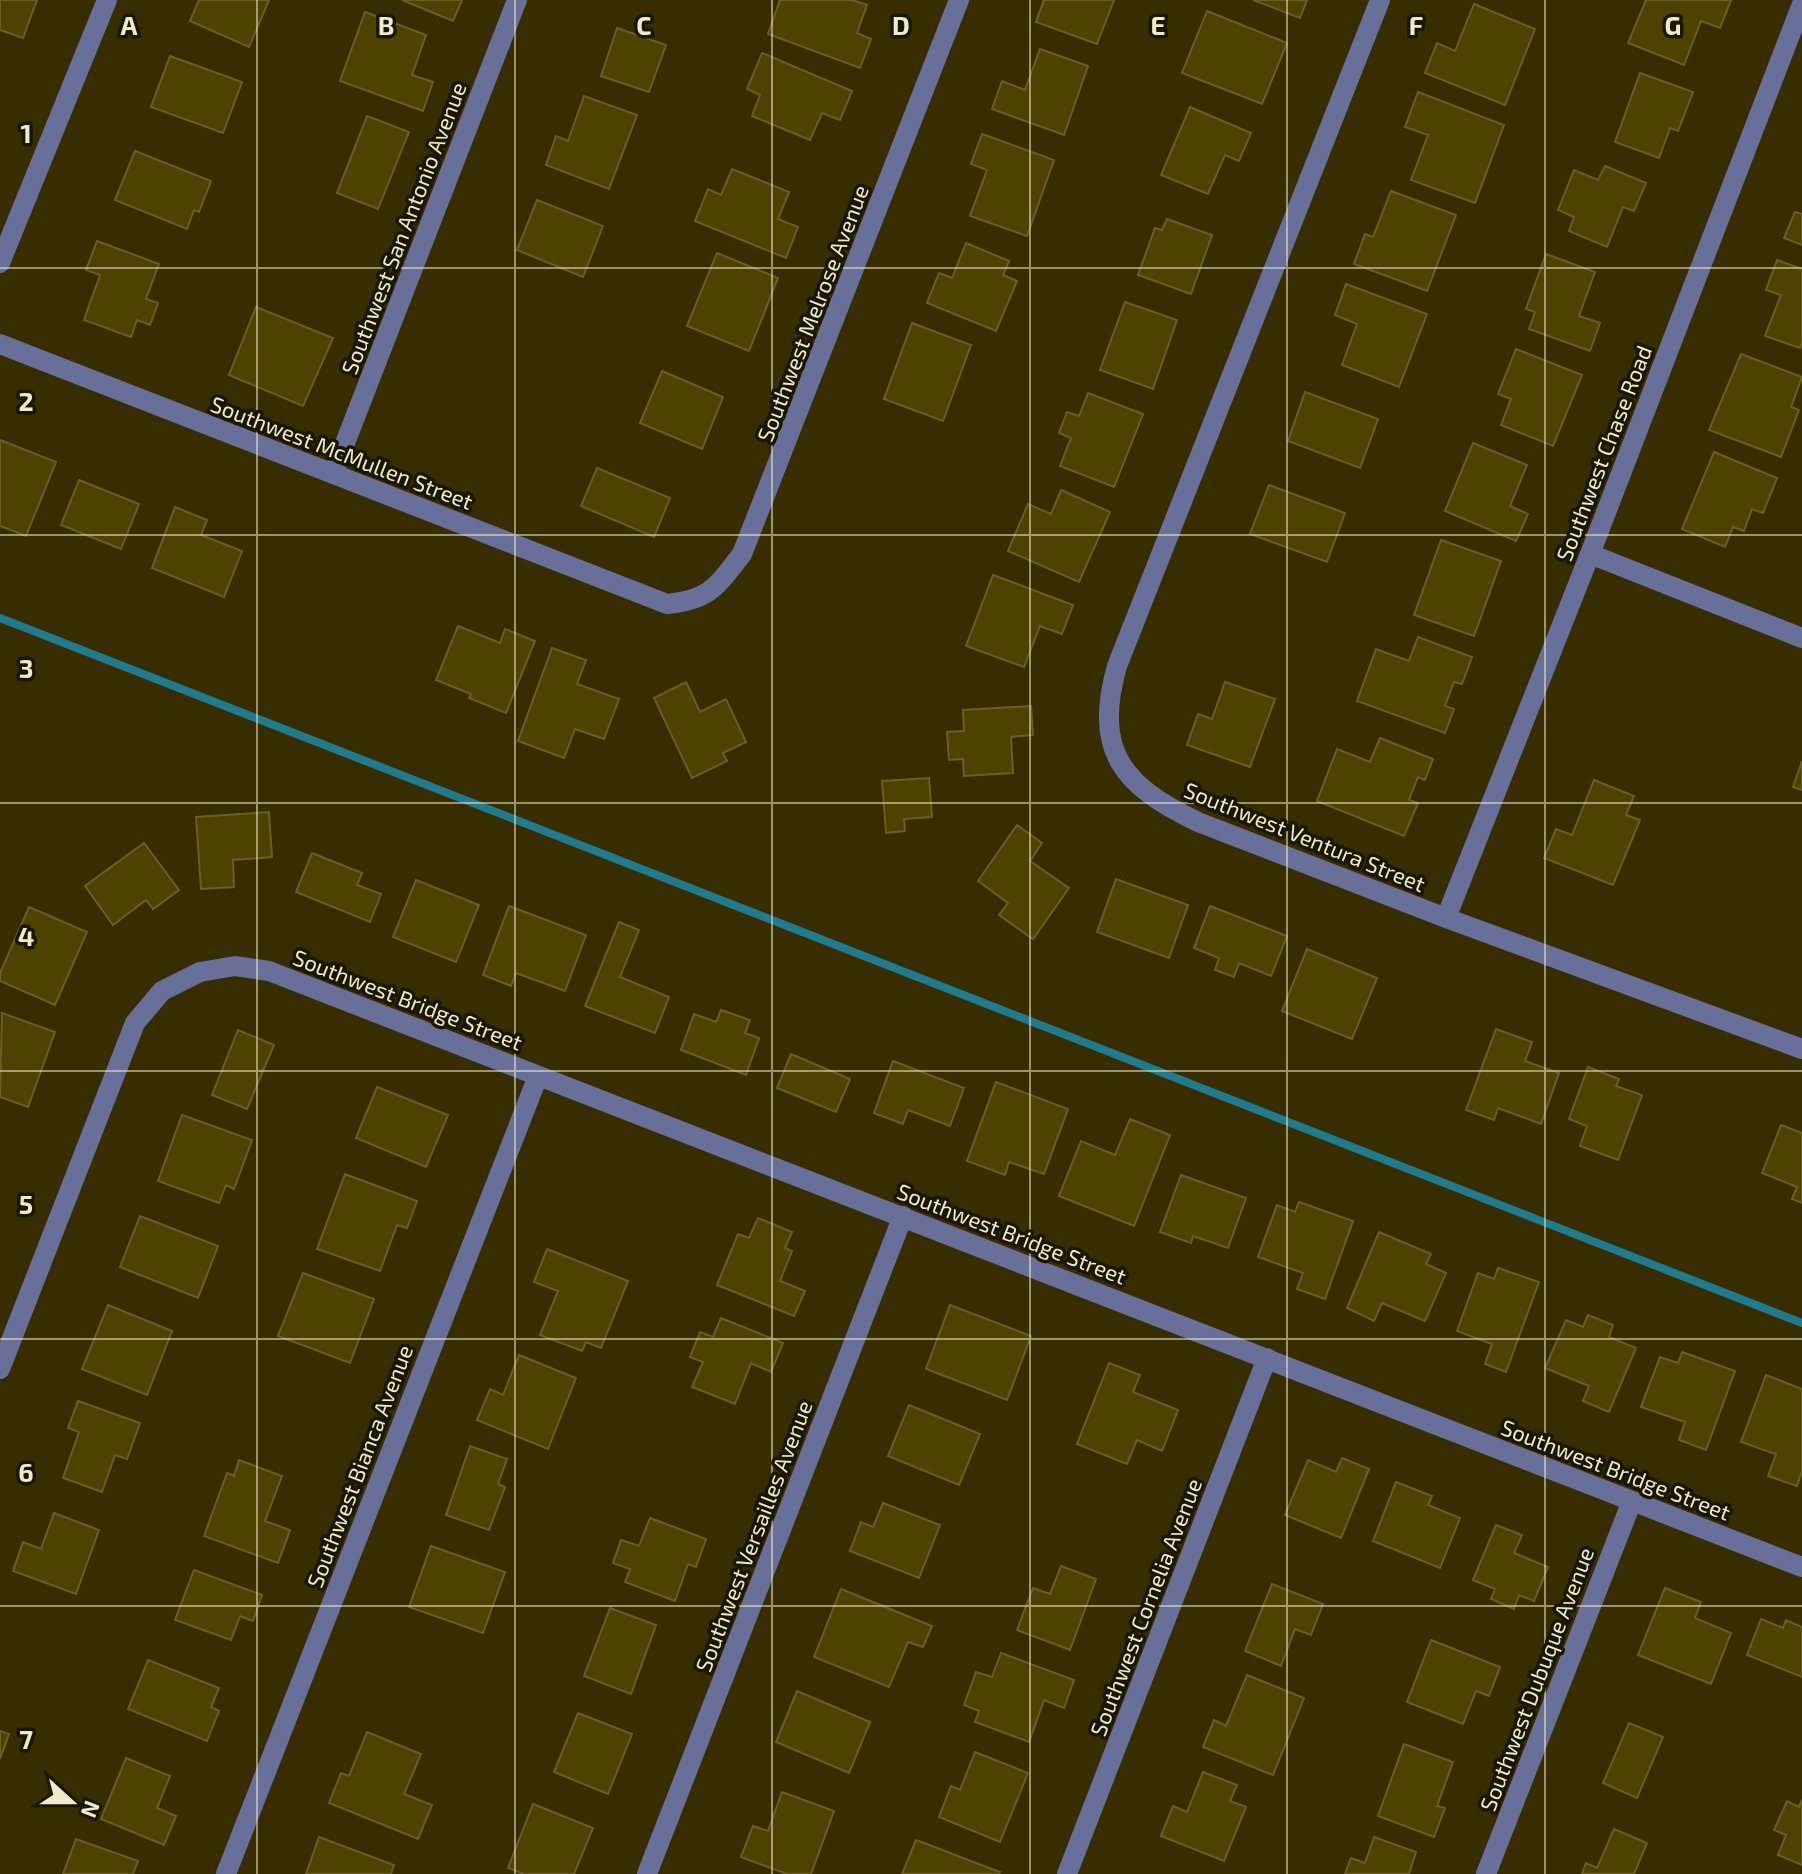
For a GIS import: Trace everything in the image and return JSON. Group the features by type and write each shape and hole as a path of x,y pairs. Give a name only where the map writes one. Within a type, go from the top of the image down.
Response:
{"street":[{"path":"0,263 107,0"},
{"name":"Southwest San Antonio Avenue","path":"333,474 517,0"},
{"name":"Southwest Melrose Avenue","path":"667,604 686,602 714,590 742,554 959,0"},
{"name":"Southwest Ventura Street","path":"1380,0 1117,666 1109,695 1112,747 1121,767 1141,790 1166,806 1446,918 1802,1049"},
{"name":"Southwest Chase Road","path":"1446,918 1802,4"},
{"name":"Southwest McMullen Street","path":"0,344 667,604"},
{"path":"1590,554 1802,638"},
{"name":"Southwest Bridge Street","path":"0,1369 135,1023 162,991 200,972 235,966 269,971 1802,1567"},
{"name":"Southwest Bianca Avenue","path":"226,1874 538,1076"},
{"name":"Southwest Versailles Avenue","path":"647,1874 903,1216"},
{"name":"Southwest Cornelia Avenue","path":"1067,1874 1267,1358"},
{"name":"Southwest Dubuque Avenue","path":"1486,1874 1632,1501"}],"building":[{"path":"0,0 37,0 23,38 0,30"},
{"path":"199,0 269,0 249,47 190,21"},
{"path":"402,0 462,0 453,21"},
{"path":"780,0 852,0 867,5 857,33 871,39 860,68 768,34"},
{"path":"1044,0 1114,0 1097,44 1036,22"},
{"path":"1253,0 1307,0 1300,18"},
{"path":"1646,0 1731,0 1720,28 1701,21 1684,65 1628,43"},
{"path":"1474,4 1535,29 1505,105 1425,73 1437,43 1455,51"},
{"path":"1207,11 1287,43 1262,104 1182,73"},
{"path":"365,12 426,35 412,75 433,82 423,111 340,81"},
{"path":"617,28 666,45 649,92 601,76"},
{"path":"1040,49 1088,66 1064,135 992,109 1002,81 1025,90"},
{"path":"762,53 852,91 840,120 822,113 810,140 752,116 760,95 747,89"},
{"path":"170,56 242,82 223,133 151,107"},
{"path":"1640,73 1693,92 1678,131 1670,128 1659,158 1615,142"},
{"path":"1418,92 1504,125 1475,203 1411,180 1428,135 1405,127"},
{"path":"584,96 637,115 609,189 546,165 556,136 568,141"},
{"path":"1190,107 1251,133 1239,161 1225,155 1208,194 1161,175"},
{"path":"367,116 409,132 378,209 337,193"},
{"path":"982,134 1054,160 1027,236 970,216 987,170 971,164"},
{"path":"135,151 211,181 199,212 194,210 187,229 115,200"},
{"path":"1605,166 1646,183 1634,211 1623,207 1607,247 1569,231 1574,217 1558,210 1574,170 1598,180"},
{"path":"732,169 789,192 778,219 798,227 786,258 695,221 708,189 721,195"},
{"path":"1391,191 1456,215 1427,291 1354,264 1365,234 1373,237"},
{"path":"537,200 603,226 583,277 517,250"},
{"path":"1795,212 1802,214 1802,245 1784,238"},
{"path":"1167,219 1212,235 1191,294 1138,275 1155,228 1162,230"},
{"path":"97,241 159,264 146,299 158,303 150,325 137,320 131,337 84,320 100,275 86,270"},
{"path":"966,243 1009,261 1003,275 1017,281 996,331 927,303 939,273 952,278"},
{"path":"717,253 778,278 749,351 687,326"},
{"path":"1546,254 1595,272 1579,316 1600,323 1590,351 1529,329 1535,312 1526,309"},
{"path":"1777,260 1802,269 1800,348 1765,336 1781,295 1766,290"},
{"path":"1346,284 1427,314 1399,387 1342,365 1357,324 1335,315"},
{"path":"1125,302 1177,320 1153,389 1100,370"},
{"path":"256,307 333,338 303,406 229,375"},
{"path":"912,323 971,345 943,421 884,399"},
{"path":"1516,349 1582,375 1553,446 1501,425 1511,399 1498,394"},
{"path":"1741,354 1802,377 1791,407 1799,410 1781,457 1709,430"},
{"path":"662,371 723,397 702,449 640,423"},
{"path":"1305,392 1378,419 1360,468 1288,441"},
{"path":"1088,393 1143,414 1114,487 1060,466 1071,438 1059,433 1067,412 1079,416"},
{"path":"0,440 56,462 26,536 0,526"},
{"path":"1473,443 1527,465 1510,506 1528,514 1516,541 1445,511"},
{"path":"1714,452 1777,478 1763,513 1752,509 1744,531 1733,527 1725,547 1682,529"},
{"path":"597,468 670,498 654,537 581,506"},
{"path":"79,480 139,504 121,549 61,525"},
{"path":"1269,485 1345,513 1327,562 1250,534"},
{"path":"1061,490 1110,512 1079,582 1008,551 1028,504 1051,514"},
{"path":"175,507 207,520 201,535 242,551 224,597 152,568"},
{"path":"1441,540 1501,561 1474,636 1414,615"},
{"path":"993,575 1073,605 1062,634 1040,626 1024,667 966,646"},
{"path":"458,626 500,643 505,629 535,641 506,713 436,680"},
{"path":"1418,637 1472,657 1462,684 1454,682 1445,706 1454,709 1445,733 1357,701 1376,649 1409,661"},
{"path":"552,648 586,660 577,684 619,699 604,739 575,729 564,758 518,741"},
{"path":"686,682 700,712 726,699 746,742 723,753 727,761 692,778 654,698"},
{"path":"1225,682 1275,699 1250,767 1187,745 1198,714 1212,719"},
{"path":"1031,706 1033,735 1011,737 1013,773 964,776 963,759 949,760 947,732 964,731 963,710"},
{"path":"1380,738 1433,759 1425,780 1418,777 1409,800 1418,803 1404,836 1317,801 1337,749 1370,762"},
{"path":"1802,761 1802,790 1793,787"},
{"path":"929,778 932,817 904,819 905,831 886,833 882,781"},
{"path":"1594,780 1634,796 1626,815 1640,820 1613,885 1544,858 1556,829 1572,835"},
{"path":"269,812 272,857 233,860 234,887 201,889 196,817"},
{"path":"1017,825 1042,843 1030,861 1069,888 1033,939 999,915 1008,903 978,881"},
{"path":"144,843 179,890 153,909 146,900 113,925 85,886"},
{"path":"312,853 362,873 357,885 381,894 370,922 296,892"},
{"path":"1116,879 1188,905 1169,958 1097,932"},
{"path":"416,880 479,905 456,962 393,937"},
{"path":"509,906 586,935 565,991 516,973 511,986 483,975"},
{"path":"1210,906 1287,936 1271,976 1239,963 1234,977 1215,970 1219,958 1194,948"},
{"path":"29,907 87,932 55,1005 0,981 0,973"},
{"path":"619,922 639,930 620,977 669,997 655,1033 585,1006"},
{"path":"1307,949 1377,978 1352,1039 1282,1011"},
{"path":"721,1010 750,1020 745,1033 759,1038 746,1075 681,1050 694,1014 716,1022"},
{"path":"2,1013 55,1032 28,1107 0,1097"},
{"path":"1496,1029 1532,1042 1525,1061 1559,1073 1541,1124 1498,1108 1494,1120 1466,1110"},
{"path":"238,1030 274,1045 247,1109 212,1095"},
{"path":"791,1054 850,1079 836,1112 777,1088"},
{"path":"893,1061 964,1088 950,1126 908,1110 903,1124 874,1113"},
{"path":"1588,1067 1619,1079 1616,1086 1642,1095 1618,1160 1580,1146 1587,1126 1569,1119"},
{"path":"996,1082 1068,1109 1044,1174 1009,1162 1005,1175 967,1161"},
{"path":"377,1087 448,1115 426,1167 356,1138"},
{"path":"182,1115 252,1140 234,1189 226,1185 219,1203 158,1181"},
{"path":"1130,1119 1170,1135 1134,1226 1059,1196 1081,1141 1115,1155"},
{"path":"1781,1125 1802,1133 1802,1203 1792,1199 1797,1187 1762,1173"},
{"path":"345,1174 417,1201 407,1228 397,1225 380,1271 317,1249"},
{"path":"1181,1175 1246,1198 1228,1248 1193,1236 1191,1243 1160,1232"},
{"path":"1299,1202 1353,1221 1325,1299 1297,1289 1303,1273 1258,1257 1277,1205 1295,1212"},
{"path":"140,1216 218,1246 198,1298 120,1267"},
{"path":"758,1218 792,1232 785,1248 792,1251 780,1281 805,1291 794,1316 717,1285 738,1234 749,1238"},
{"path":"1379,1232 1431,1254 1426,1264 1446,1273 1425,1321 1382,1303 1374,1321 1347,1308"},
{"path":"547,1249 628,1281 601,1348 586,1342 582,1351 540,1335 558,1291 534,1282"},
{"path":"1498,1268 1539,1282 1506,1372 1485,1364 1492,1344 1457,1331 1478,1273 1494,1279"},
{"path":"303,1273 374,1299 350,1363 278,1336"},
{"path":"108,1305 172,1331 147,1395 82,1369"},
{"path":"950,1305 1031,1336 1007,1400 926,1369"},
{"path":"1588,1315 1613,1325 1609,1337 1636,1348 1609,1412 1583,1401 1589,1386 1545,1368 1566,1320 1583,1327"},
{"path":"721,1318 783,1343 771,1372 751,1363 735,1404 692,1387 703,1362 690,1357 700,1332 713,1337"},
{"path":"1682,1352 1735,1371 1706,1450 1679,1440 1685,1422 1641,1407 1660,1357 1678,1363"},
{"path":"519,1355 576,1378 548,1449 477,1420 490,1389 503,1395"},
{"path":"1109,1363 1140,1375 1133,1392 1178,1410 1162,1451 1137,1440 1127,1464 1077,1444"},
{"path":"1766,1375 1802,1389 1802,1471 1797,1486 1768,1476 1776,1454 1741,1442"},
{"path":"78,1401 140,1423 127,1459 115,1455 102,1492 63,1478 79,1432 68,1428"},
{"path":"909,1405 980,1434 959,1485 888,1456"},
{"path":"470,1446 507,1459 498,1484 505,1487 489,1530 446,1515"},
{"path":"1342,1458 1369,1469 1341,1538 1285,1515 1308,1460 1336,1472"},
{"path":"239,1460 282,1476 265,1521 290,1530 278,1563 204,1536 227,1473 234,1476"},
{"path":"1396,1482 1432,1496 1428,1505 1460,1518 1440,1568 1373,1541"},
{"path":"883,1503 940,1525 919,1578 850,1551 861,1522 873,1527"},
{"path":"54,1513 99,1530 76,1594 13,1571 23,1542 41,1549"},
{"path":"650,1518 706,1539 696,1567 688,1564 675,1601 625,1582 630,1569 613,1563 621,1540 639,1546"},
{"path":"1496,1525 1522,1535 1514,1553 1548,1567 1534,1601 1519,1595 1514,1609 1491,1599 1495,1589 1473,1580"},
{"path":"431,1546 505,1572 483,1633 409,1607"},
{"path":"1061,1566 1096,1579 1070,1650 1017,1630 1033,1588 1050,1594"},
{"path":"194,1570 262,1595 253,1621 240,1616 231,1640 175,1620"},
{"path":"1272,1584 1323,1604 1311,1635 1295,1629 1281,1666 1245,1651"},
{"path":"1665,1588 1701,1602 1695,1618 1731,1633 1711,1684 1638,1655"},
{"path":"841,1589 932,1626 923,1647 908,1642 889,1687 814,1657"},
{"path":"610,1608 656,1625 631,1694 584,1676"},
{"path":"1761,1619 1783,1628 1786,1620 1802,1627 1802,1677 1747,1655"},
{"path":"1431,1640 1500,1667 1489,1696 1476,1691 1463,1724 1407,1702"},
{"path":"1001,1653 1074,1680 1064,1708 1044,1700 1029,1742 975,1722 979,1711 964,1705 976,1672 992,1677"},
{"path":"148,1660 219,1688 211,1707 219,1711 207,1741 128,1709"},
{"path":"1247,1675 1304,1698 1273,1775 1203,1747 1214,1720 1226,1726"},
{"path":"797,1691 870,1722 849,1773 776,1742"},
{"path":"578,1713 632,1734 608,1794 554,1772"},
{"path":"1629,1723 1663,1737 1637,1798 1603,1783"},
{"path":"0,1731 9,1734 0,1759"},
{"path":"367,1732 421,1754 404,1794 432,1805 418,1839 329,1803 341,1773 349,1776"},
{"path":"1404,1744 1453,1762 1437,1806 1445,1808 1434,1837 1378,1816"},
{"path":"975,1752 1028,1773 1000,1842 939,1817 951,1786 960,1790"},
{"path":"126,1758 170,1776 157,1808 176,1816 164,1845 101,1819"},
{"path":"1203,1772 1237,1785 1230,1801 1246,1807 1224,1861 1161,1836 1173,1806 1187,1812"},
{"path":"782,1792 834,1811 811,1874 787,1874 741,1857 753,1826 768,1831"},
{"path":"1802,1800 1802,1865 1778,1855 1786,1835 1774,1830 1787,1801 1799,1807"},
{"path":"533,1804 593,1828 574,1874 524,1874 508,1868"},
{"path":"1614,1829 1647,1843 1634,1874 1582,1874 1586,1863 1597,1868"},
{"path":"319,1837 394,1865 391,1874 306,1874"},
{"path":"1374,1837 1416,1852 1409,1874 1345,1874 1351,1858 1365,1863"},
{"path":"76,1839 138,1861 133,1874 63,1874"},
{"path":"916,1840 1000,1872 902,1874"}],"waterway":[{"path":"0,618 1802,1323"}]}
